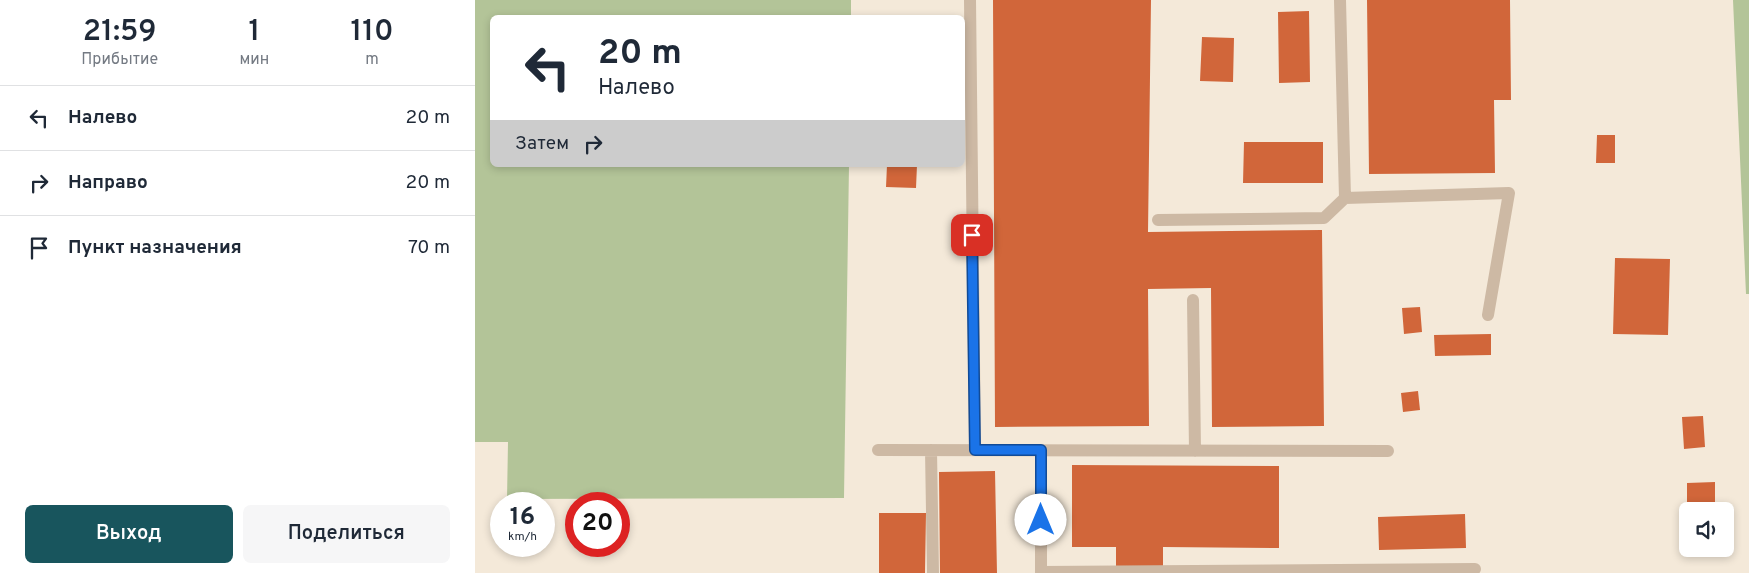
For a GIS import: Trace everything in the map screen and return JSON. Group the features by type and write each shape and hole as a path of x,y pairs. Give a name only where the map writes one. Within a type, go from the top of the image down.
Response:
{"lane":[{"path":"970,0 975,450"},
{"path":"1340,0 1345,198"},
{"path":"1157,220 1324,218 1345,198 1509,193 1488,315"},
{"path":"1193,300 1195,451"},
{"path":"878,450 1388,451"},
{"path":"931,450 933,573"},
{"path":"1041,450 1041,572 1475,569"}],"green space":[{"path":"475,0 851,0 851,15 490,15 490,167 849,167 844,498 630,499 630,492 565,492 565,499 555,499 555,492 507,492 508,442 475,442"},
{"path":"1733,0 1749,0 1749,294 1746,294"}],"building":[{"path":"993,0 1151,0 1148,232 1322,230 1324,426 1212,427 1211,288 1148,289 1149,426 995,427"},
{"path":"1367,0 1510,0 1511,100 1494,100 1495,173 1369,174"},
{"path":"1309,11 1310,82 1279,83 1278,12"},
{"path":"1202,37 1234,38 1233,82 1200,81"},
{"path":"1597,135 1615,135 1615,163 1596,163"},
{"path":"1244,142 1323,142 1323,183 1243,183"},
{"path":"887,167 917,167 916,188 886,187"},
{"path":"1615,258 1670,259 1668,335 1613,334"},
{"path":"1420,307 1422,332 1404,334 1402,308"},
{"path":"1491,334 1491,355 1435,356 1434,335"},
{"path":"1418,391 1420,410 1403,412 1401,393"},
{"path":"1703,416 1705,447 1684,449 1682,417"},
{"path":"1072,465 1279,466 1279,548 1163,547 1163,567 1116,567 1116,547 1072,547"},
{"path":"995,471 997,573 940,573 939,472"},
{"path":"1715,482 1715,502 1687,502 1687,483"},
{"path":"879,513 926,513 925,573 879,573"},
{"path":"1465,514 1466,548 1379,550 1378,517"}],"route":[{"path":"972,235 975,450 1041,450 1041,520"}]}
